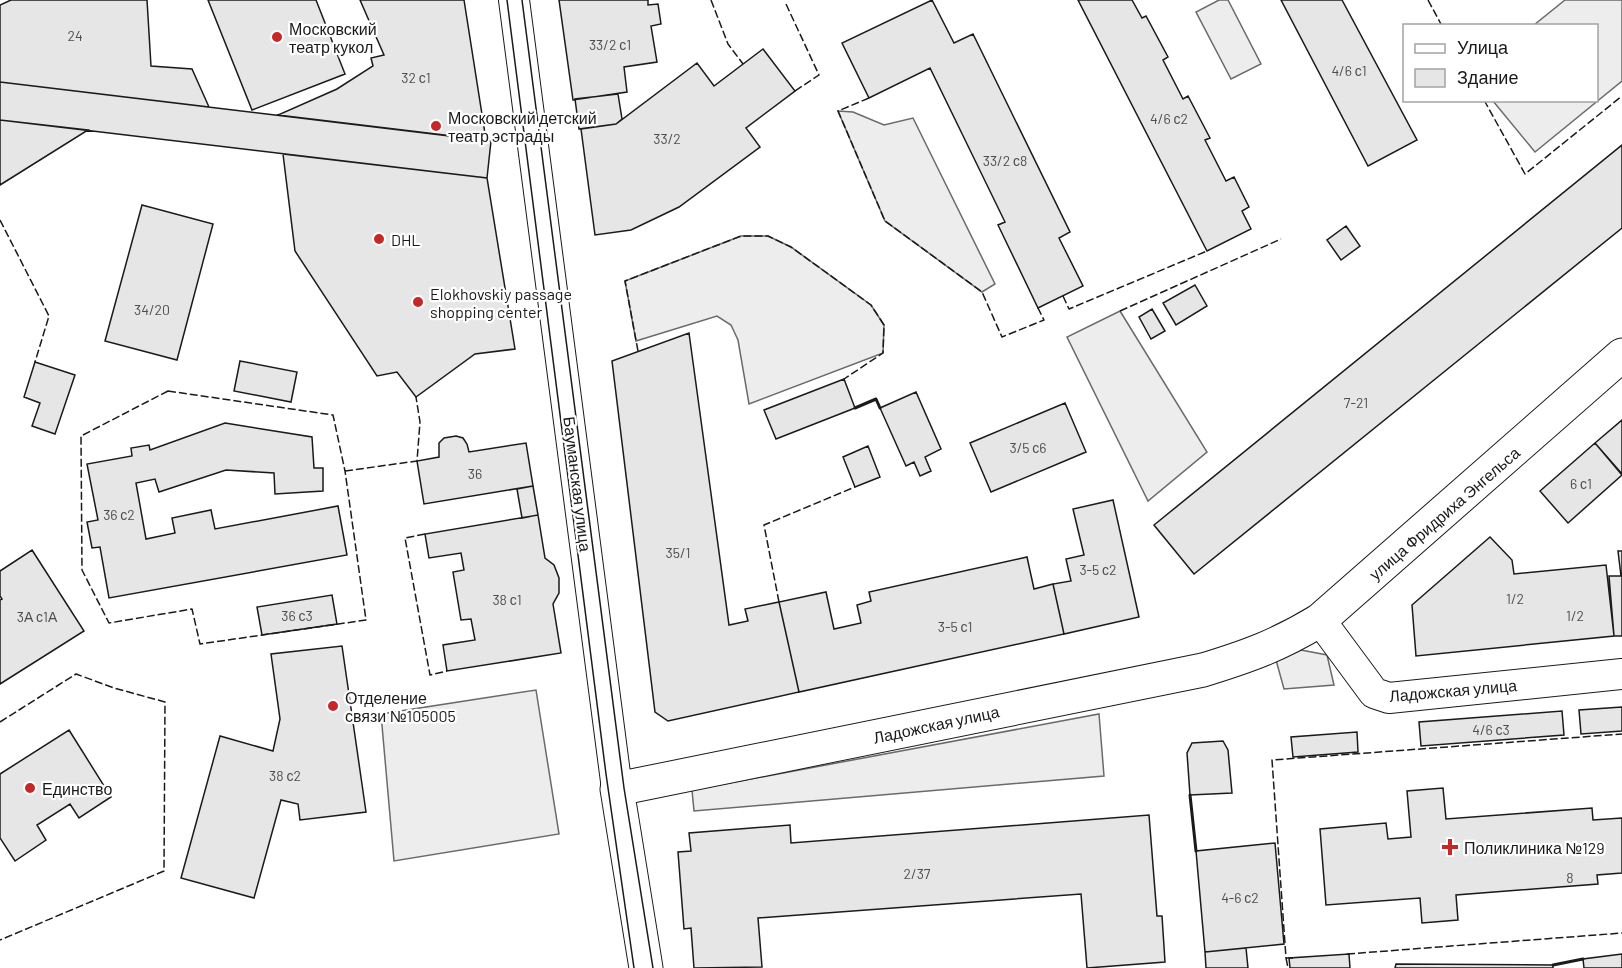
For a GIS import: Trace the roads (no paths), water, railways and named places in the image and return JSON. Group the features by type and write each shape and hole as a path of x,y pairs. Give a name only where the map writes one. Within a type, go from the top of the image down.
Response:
{"street":[{"name":"Бауманская улица","path":"514,0 617,789 645,968"},
{"name":"улица Фридриха Энгельса","path":"1255,654 1287,640 1320,620 1622,355"},
{"name":"Ладожская улица","path":"1320,620 1374,693 1389,698 1622,674"},
{"name":"Ладожская улица","path":"617,789 1203,670 1255,654"}],"tram line":[{"path":"507,0 606,774 634,968"},
{"path":"522,0 624,788 653,968"}],"place":[{"name":"Московский театр кукол","path":"277,37"},
{"name":"Московский детский театр эстрады","path":"436,126"},
{"name":"DHL","path":"379,239"},
{"name":"Elokhovskiy passage shopping center","path":"418,302"},
{"name":"Отделение связи №105005","path":"333,706"},
{"name":"Единство","path":"30,788"},
{"name":"Поликлиника №129","path":"1450,847"}]}
